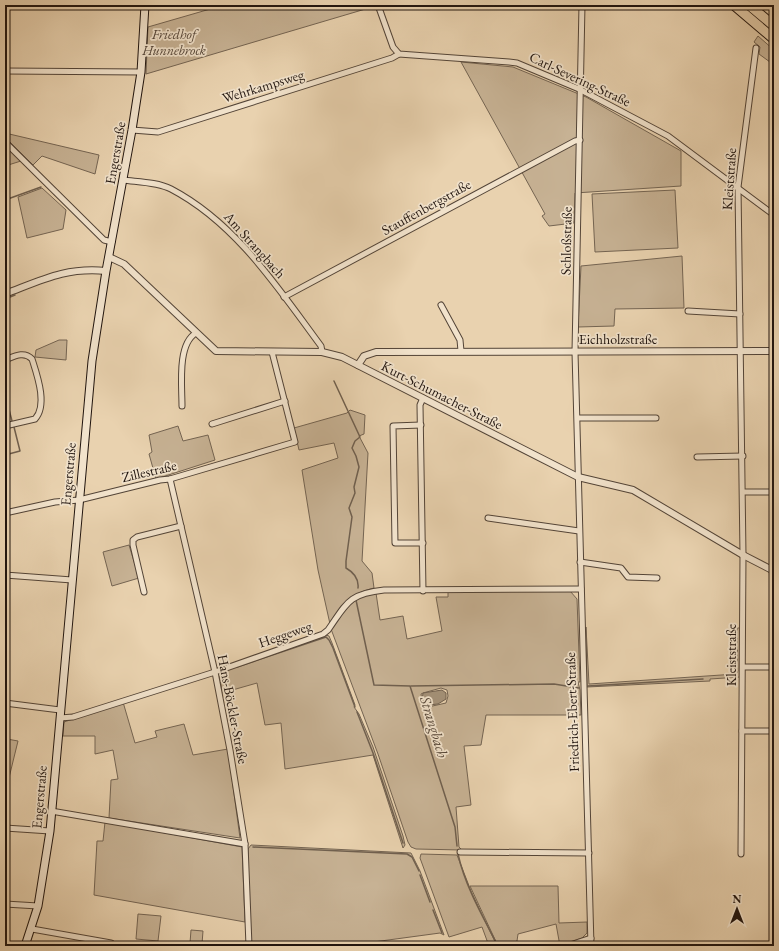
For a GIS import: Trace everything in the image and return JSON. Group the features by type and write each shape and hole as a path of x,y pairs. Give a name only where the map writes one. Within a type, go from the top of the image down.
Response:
{"highway":[{"path":"734,5 774,39"},
{"path":"749,5 774,26"}],"main road":[{"name":"Engerstraße","path":"25,946 32,929 38,906 50,831 92,361 106,270 132,130 141,72 145,5"}],"street":[{"path":"378,5 393,47 399,54"},
{"name":"Schloßstraße","path":"578,477 576,352 580,140 579,89 582,5"},
{"name":"Kleiststraße","path":"741,854 743,456 738,187 756,48"},
{"name":"Carl-Severing-Straße","path":"399,54 513,63 579,89 668,136 774,214"},
{"name":"Wehrkampsweg","path":"132,130 158,132 399,54"},
{"path":"5,71 141,72"},
{"name":"Stauffenbergstraße","path":"284,297 519,170 575,141 580,140"},
{"path":"5,142 104,240 112,242"},
{"name":"Am Strangbach","path":"123,180 160,185 170,189 217,220 266,272 321,346 322,352"},
{"name":"Kurt-Schumacher-Straße","path":"109,257 124,264 216,352 322,352 335,354 578,477 633,490 743,555 774,571"},
{"path":"5,294 57,273 88,269 106,270"},
{"path":"441,305 460,340 461,351"},
{"path":"688,311 740,314"},
{"path":"182,406 182,355 192,335 196,333"},
{"name":"Eichholzstraße","path":"358,365 364,356 376,352 774,351"},
{"path":"212,424 285,401 272,352"},
{"path":"5,360 22,354 28,355 32,359 42,392 39,415 36,419 5,426"},
{"path":"423,398 420,405 424,591"},
{"name":"Zillestraße","path":"5,513 55,502 79,500 160,480 170,479 295,442 285,401"},
{"path":"578,418 656,418"},
{"path":"421,425 393,426 394,535 395,543 423,543"},
{"path":"697,457 743,456"},
{"name":"Friedrich-Ebert-Straße","path":"578,477 591,946"},
{"name":"Hans-Böckler-Straße","path":"170,479 215,672 245,844 249,946"},
{"path":"743,492 774,492"},
{"path":"488,518 579,531"},
{"path":"144,592 133,540 137,537 181,526"},
{"path":"580,562 621,568 628,577 656,578"},
{"path":"5,576 72,580"},
{"name":"Heggeweg","path":"60,718 72,717 215,672 323,634 328,630 349,600 366,592 384,590 424,591 581,589"},
{"path":"743,667 774,667"},
{"path":"5,703 60,710"},
{"path":"742,731 774,731"},
{"path":"51,811 245,844"},
{"path":"5,828 50,831"},
{"path":"460,852 588,853"},
{"path":"5,904 38,906"},
{"path":"32,929 111,943"},
{"path":"567,946 591,938"}],"green space":[{"name":"Friedhof Hunnebrock","path":"224,5 379,5 146,74 148,27"},
{"path":"758,36 774,50 774,65 759,54 760,47 754,42"},
{"path":"461,62 513,67 586,97 681,151 681,186 575,193 574,223 549,226 542,216 545,214"},
{"path":"5,133 99,155 95,174 42,156 33,165 5,137"},
{"path":"5,145 21,161 5,166"},
{"path":"42,188 66,210 63,229 27,238 18,197"},
{"path":"675,190 678,248 595,252 592,194"},
{"path":"682,256 684,308 615,309 614,326 578,327 581,266"},
{"path":"59,340 67,340 66,360 35,357 36,350"},
{"path":"350,410 365,415 364,434 359,436 368,453 362,561 372,573 374,588 359,593 343,605 330,624 318,570 302,470 338,458 334,443 299,450 294,428 347,413"},
{"path":"178,426 183,441 208,435 215,460 156,479 149,454 152,452 149,435"},
{"path":"129,545 139,578 112,586 103,552"},
{"path":"570,591 577,599 580,682 578,682 580,690 581,715 486,715 481,745 464,746 471,805 456,807 459,847 462,850 416,849 411,847 408,842 378,754 331,629 353,598 376,593 380,620 403,616 407,639 442,631 436,597 448,597 448,592","holes":["441,688 447,690 448,696 446,703 428,707 422,701 421,694 423,693"]},
{"path":"586,627 589,684 736,674 738,671 737,628 740,628 740,677 710,679 710,681 587,687"},
{"path":"326,635 329,636 332,643 355,705 354,707 359,714 373,747 403,836 405,845 403,848 373,755 285,769 281,723 265,725 257,683 222,693 221,692 218,673"},
{"path":"123,702 135,743 157,737 155,731 184,724 193,755 228,749 240,838 109,818 111,780 118,779 113,750 95,754 95,736 63,736 64,722"},
{"path":"7,739 18,741 7,786 5,787"},
{"path":"105,822 242,847 245,922 94,895 97,841 103,841"},
{"path":"251,845 411,853 420,871 444,935 440,933 366,943 250,946 248,849"},
{"path":"421,854 457,855 471,891 497,946 489,946 482,927 449,937 420,858"},
{"path":"470,886 558,886 559,923 587,922 587,933 582,938 560,946 556,924 518,934 517,941 504,946 498,946"},
{"path":"138,914 161,916 158,941 136,939"},
{"path":"191,930 203,931 202,944 190,943"},
{"path":"155,942 185,945 185,946 155,946"}],"shaded area":[{"path":"442,690 446,693 446,699 438,704 429,705 422,700 423,693"}],"waterway":[{"path":"5,200 41,187"},
{"path":"5,299 15,295"},
{"name":"Strangbach","path":"334,381 360,437 355,441 352,448 359,467 354,487 355,493 349,508 352,517 346,561 346,568 355,576 358,582 358,588"},
{"path":"5,394 12,421"},
{"path":"5,455 20,451 14,427"},
{"name":"Strangbach","path":"356,600 374,685 410,686 455,827 457,846"},
{"path":"237,667 326,637 333,648 355,707"},
{"path":"219,676 222,692"},
{"path":"588,686 703,679"},
{"path":"411,686 554,684 579,688"},
{"path":"357,712 373,753 403,843"},
{"path":"253,847 407,854 412,857 419,871"},
{"name":"Strangbach","path":"458,854 470,890 498,946"},
{"path":"420,875 430,902"},
{"path":"433,910 442,933"}]}
